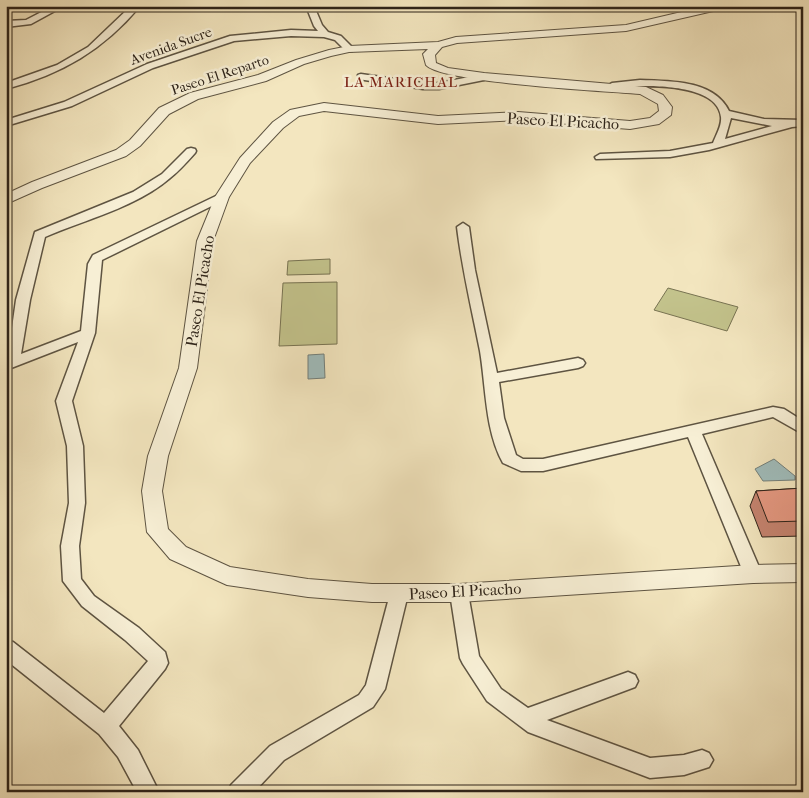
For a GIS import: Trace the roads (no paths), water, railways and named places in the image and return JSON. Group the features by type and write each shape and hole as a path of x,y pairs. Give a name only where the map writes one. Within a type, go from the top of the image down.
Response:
{"street":[{"path":"6,24 28,22 60,6"},
{"path":"6,86 60,67 90,49 136,6"},
{"path":"310,6 318,26 325,34"},
{"path":"438,45 456,40 482,37 626,28 722,6"},
{"name":"Avenida Sucre","path":"6,123 68,104 150,66 233,38 291,33 325,34 338,38 349,49"},
{"name":"Paseo El Reparto","path":"6,200 120,153 135,143 164,111 194,96 262,78 322,55 349,49 438,45"},
{"name":"Paseo El Picacho","path":"438,45 429,54 430,62 432,65 445,71 484,77 612,86 642,90 657,96 663,101 666,112 654,121 630,124 518,116 438,120 338,107 309,109 295,113 278,125 245,161 222,197 205,241 188,368 158,456 152,491 158,532 178,553 227,576 308,588 399,594 459,593 753,574 803,573"},
{"path":"361,77 423,86 456,83 484,77"},
{"path":"612,86 642,83 698,89 716,100 725,113 725,125 717,144"},
{"path":"725,113 760,122 788,125"},
{"path":"600,157 670,154 803,123"},
{"path":"10,363 23,300 40,236 104,209 154,184 171,171 191,151"},
{"path":"106,727 158,663 158,658 132,634 88,601 72,581 70,546 76,503 74,446 64,401 88,333 96,258 222,197"},
{"path":"463,227 469,270 480,314 496,418 509,459 521,465 543,465 694,432 774,412 803,429"},
{"path":"10,363 88,333"},
{"path":"491,379 578,363"},
{"path":"694,432 753,574"},
{"path":"459,593 470,658 494,695 535,725 650,768 684,765 702,760"},
{"path":"239,792 277,754 353,710 371,695 375,689 399,594"},
{"path":"6,648 120,740 132,756 148,792"},
{"path":"526,718 628,680"}],"water":[{"path":"324,354 325,378 308,379 308,355"},
{"path":"774,459 795,476 795,480 763,481 755,469"}],"district":[{"name":"LA MARICHAL","path":"401,82"}]}
